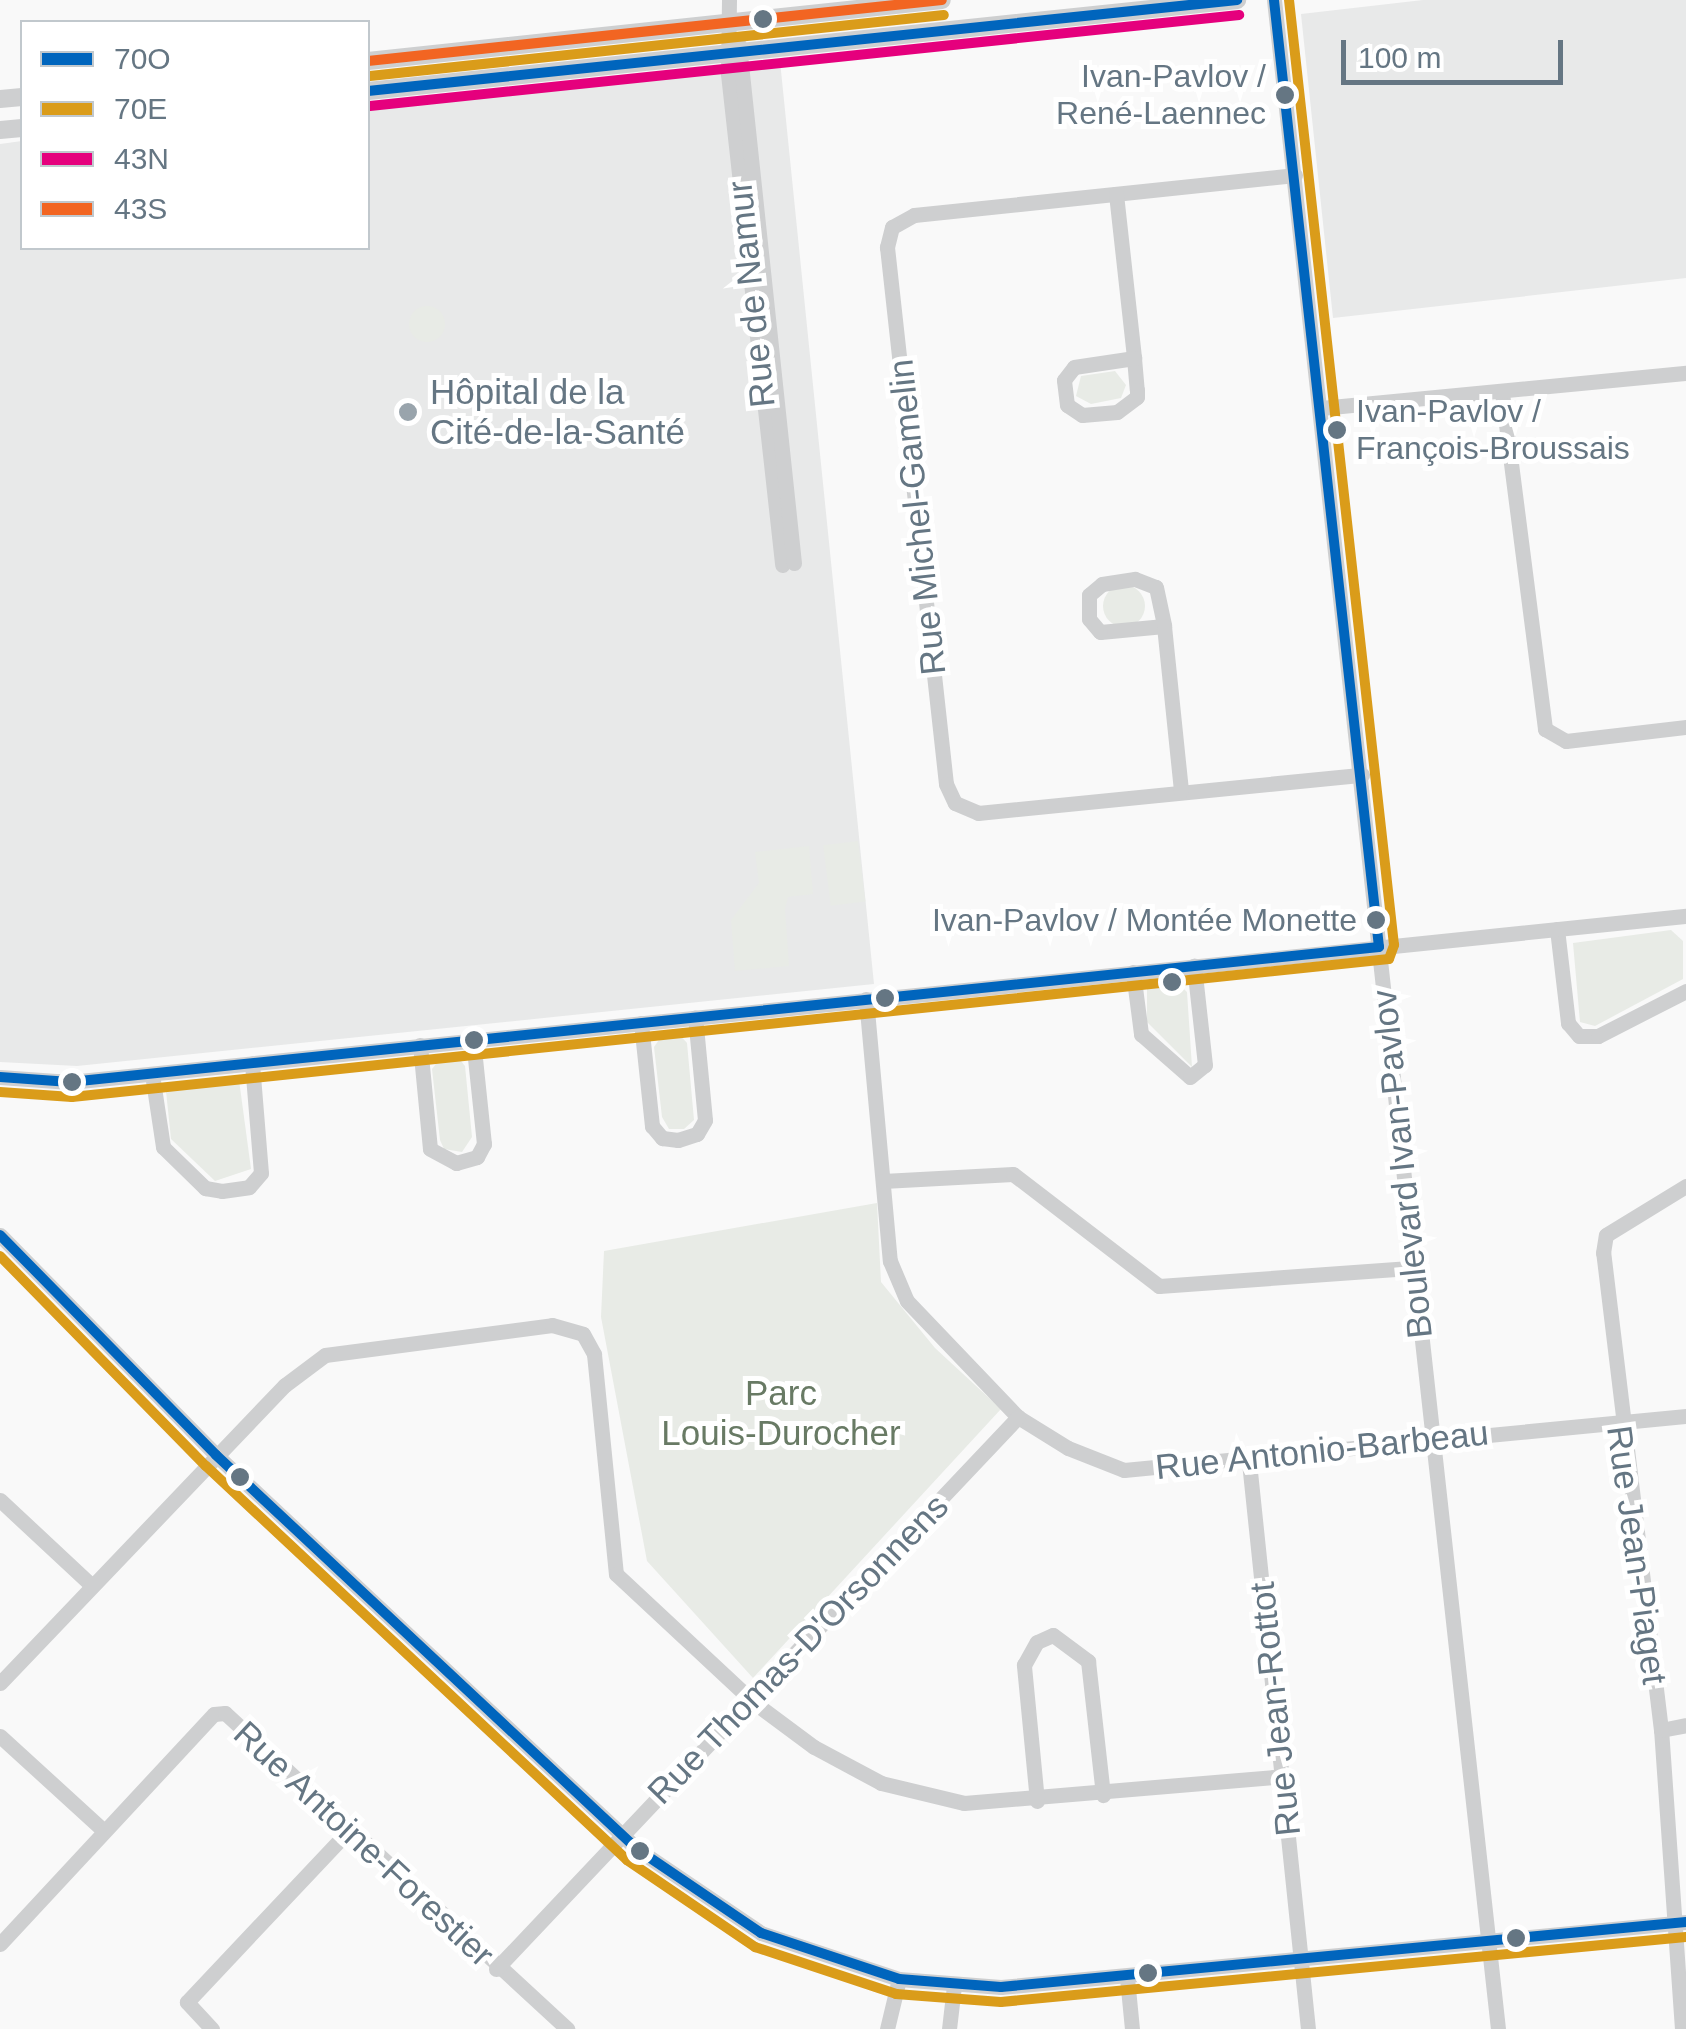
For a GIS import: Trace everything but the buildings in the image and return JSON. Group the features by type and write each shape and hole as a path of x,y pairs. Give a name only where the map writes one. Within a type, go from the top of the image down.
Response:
{"street":[{"name":"Rue de Namur","path":"730,0 788,564"},
{"path":"370,60 942,0"},
{"path":"370,92 1237,0"},
{"name":"Boulevard Ivan-Pavlov","path":"1274,0 1498,2029"},
{"name":"Rue Michel-Gamelin","path":"1296,175 908,216 892,228 887,247 949,794 963,809 983,813 1362,775"},
{"path":"1116,194 1134,358 1137,394 1128,409 1082,415 1067,405 1064,380 1074,367 1134,358"},
{"path":"1321,408 1502,394 1686,373"},
{"path":"1502,394 1545,729 1566,741 1686,727"},
{"path":"1164,626 1100,632 1089,619 1089,595 1106,583 1148,580 1164,626 1181,791"},
{"path":"0,1076 61,1082 152,1074 1686,916"},
{"path":"1557,929 1568,1023 1578,1036 1598,1036 1686,991"},
{"path":"1132,972 1141,1034 1190,1077 1204,1065 1194,966"},
{"name":"Rue Antonio-Barbeau","path":"866,998 890,1261 907,1301 1018,1417 1124,1470 1249,1462 1431,1435 1686,1416"},
{"path":"641,1023 652,1126 666,1140 686,1139 705,1120 696,1017"},
{"path":"420,1045 430,1149 456,1163 474,1159 484,1144 474,1040"},
{"path":"152,1074 163,1147 205,1188 222,1191 249,1187 262,1173 252,1062"},
{"path":"883,1181 1013,1174 1159,1286 1413,1268"},
{"name":"Rue Jean-Piaget","path":"1682,2029 1680,1924 1660,1730 1619,1423 1606,1235 1686,1186"},
{"path":"0,1235 216,1455 621,1834 696,1896 761,1933 899,1979 954,1986 1128,1978 1301,1956 1680,1924"},
{"path":"0,1683 216,1455 325,1355 572,1328 594,1354 616,1574 752,1701 881,1783 964,1803 1036,1801 1283,1776"},
{"name":"Rue Thomas-D'Orsonnens","path":"496,1969 1018,1417"},
{"name":"Rue Jean-Rottot","path":"1249,1462 1301,1956"},
{"path":"0,1500 90,1584"},
{"path":"1036,1801 1024,1665 1037,1642 1053,1634 1088,1660 1103,1795"},
{"name":"Rue Antoine-Forestier","path":"0,1944 214,1714 242,1727 496,1969 567,2029"},
{"path":"1660,1730 1686,1726"},
{"path":"0,1736 104,1830"},
{"path":"212,2029 187,2002 350,1829"},
{"path":"1301,1956 1308,2029"},
{"path":"1128,1978 1132,2029"},
{"path":"887,2029 899,1979"},
{"path":"949,2029 954,1986"}],"shaded area":[{"path":"1423,0 1686,0 1686,278 1333,318 1301,14"},
{"name":"Hôpital de la Cité-de-la-Santé","path":"780,61 874,984 77,1066 0,1062 0,144 20,141 20,250 370,250 370,105"}],"green space":[{"path":"427,306 440,311 445,324 440,337 427,342 414,337 409,324 414,311"},
{"path":"1115,371 1126,385 1121,398 1091,404 1076,396 1081,376"},
{"path":"1124,585 1139,591 1145,606 1139,621 1124,627 1109,621 1103,606 1109,591"},
{"path":"858,841 865,902 831,906 823,845"},
{"path":"809,846 813,894 788,897 785,909 789,966 735,971 731,920 759,883 755,852"},
{"path":"1671,930 1683,941 1683,979 1595,1026 1580,1022 1573,943"},
{"path":"1176,981 1187,992 1192,1067 1147,1022 1147,989 1164,982 1173,988"},
{"path":"663,1034 679,1034 687,1043 694,1120 684,1129 669,1129 662,1117 654,1047"},
{"path":"442,1056 457,1056 465,1066 472,1137 462,1152 444,1149 440,1140 432,1069"},
{"path":"239,1080 251,1169 215,1181 171,1139 166,1091 176,1083"},
{"name":"Parc Louis-Durocher","path":"877,1203 881,1282 935,1348 1001,1409 753,1678 647,1561 601,1317 604,1251"}],"transit line":[{"name":"43S","path":"370,61 942,0"},
{"name":"70O","path":"370,91 1237,0"},
{"name":"70O","path":"0,1077 70,1082 1379,947 1274,0"},
{"name":"70E","path":"0,1092 72,1097 1389,959 1394,945 1289,0"},
{"name":"70E","path":"370,76 944,15"},
{"name":"43N","path":"370,106 1239,15"},
{"name":"70O","path":"0,1235 216,1455 637,1849 761,1933 899,1979 1001,1987 1686,1922"},
{"name":"70E","path":"0,1256 206,1466 627,1860 755,1947 896,1994 1001,2002 1686,1937"}],"place":[{"name":"Ivan-Pavlov / René-Laennec","path":"1285,95"},
{"name":"Hôpital de la Cité-de-la-Santé","path":"408,412"},
{"name":"Ivan-Pavlov / François-Broussais","path":"1337,430"},
{"name":"Ivan-Pavlov / Montée Monette","path":"1376,920"}]}
